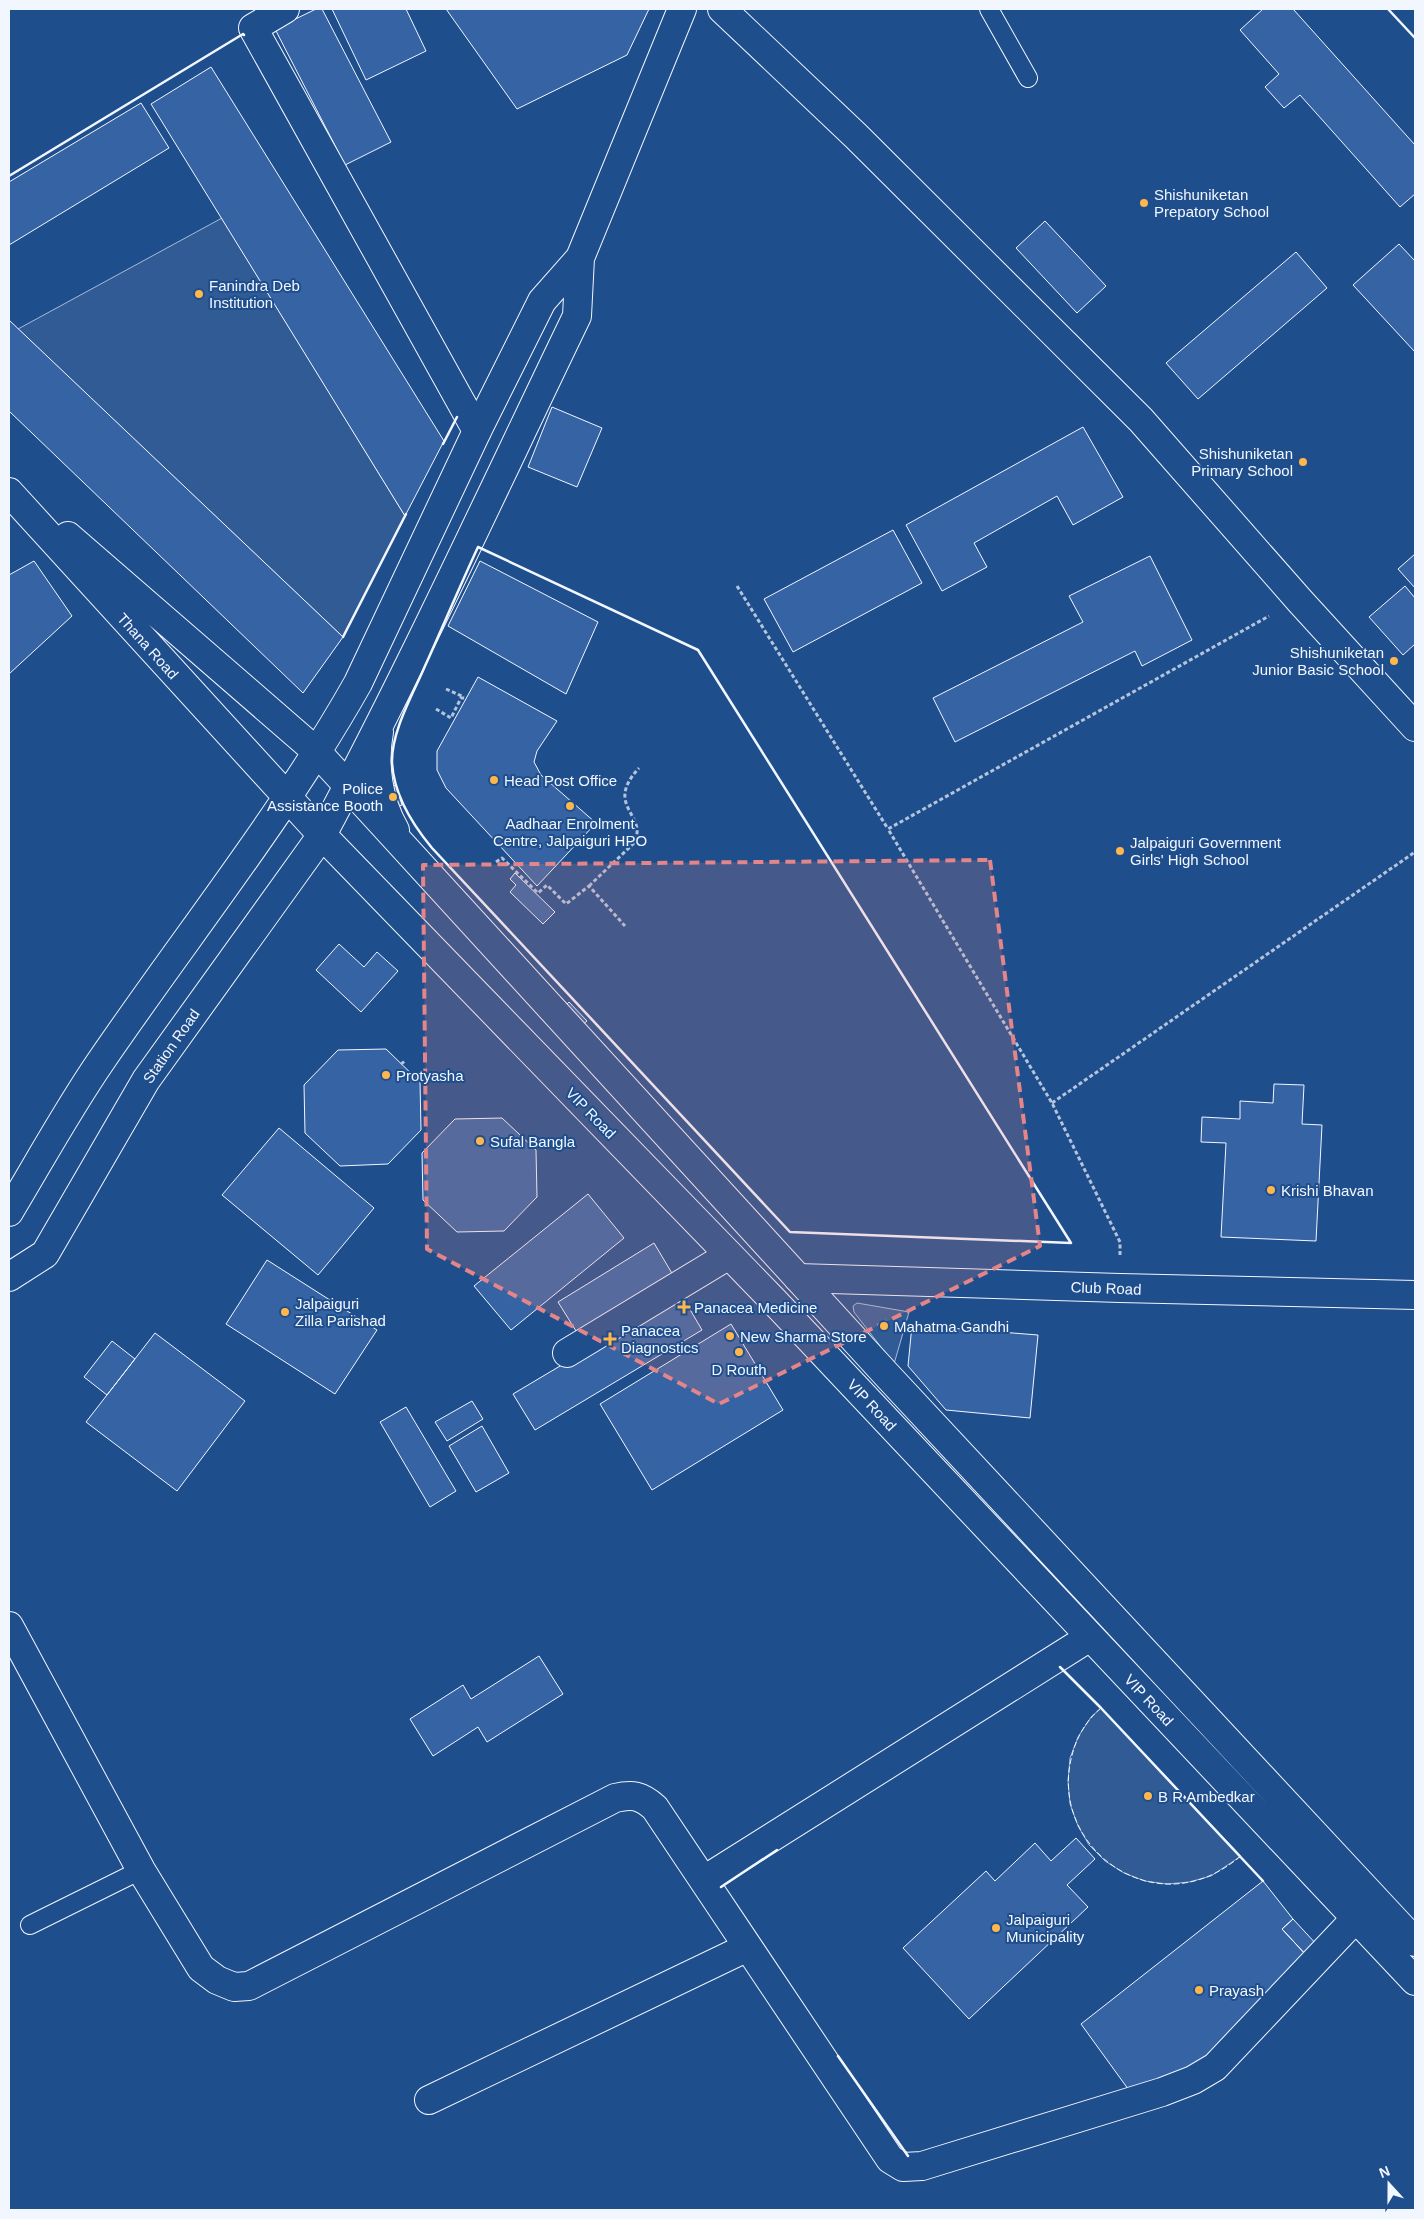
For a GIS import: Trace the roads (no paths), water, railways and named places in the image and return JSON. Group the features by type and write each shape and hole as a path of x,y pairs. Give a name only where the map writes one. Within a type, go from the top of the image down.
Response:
{"street":[{"path":"285,9 253,28 477,431"},
{"path":"9,1212 100,1062 263,834 345,706 477,431 542,301 580,258 682,9"},
{"path":"722,9 856,136 1141,420 1300,601 1415,727"},
{"name":"Station Road","path":"9,1277 45,1254 146,1080 322,835 380,723 578,316 580,258"},
{"name":"Thana Road","path":"9,484 317,752 346,787"},
{"name":"Thana Road","path":"9,492 253,760 294,788 322,835"},
{"path":"279,718 289,726 300,729 313,729 337,717 345,706"},
{"path":"380,723 376,746 380,791 394,828 405,848 425,872"},
{"path":"253,760 265,801 266,814 263,834"},
{"name":"VIP Road","path":"346,787 798,1278 1415,1942"},
{"name":"VIP Road","path":"322,835 773,1300 1415,1981"},
{"path":"295,872 311,859 336,857 349,862"},
{"path":"567,1353 729,1255"},
{"path":"773,1300 798,1278"},
{"name":"Club Road","path":"798,1278 1415,1295"},
{"path":"9,1626 141,1870 201,1968 216,1980 234,1987 249,1986 615,1798 631,1794 644,1798 655,1808 890,2159 903,2167 922,2166 1123,2105 1193,2080 1215,2067 1356,1918"},
{"path":"704,1880 1090,1637"},
{"path":"429,2100 748,1947"}],"lane":[{"path":"989,9 1028,78"},
{"path":"30,1925 141,1870"}],"place":[{"name":"Shishuniketan Prepatory School","path":"1144,203"},
{"name":"Fanindra Deb Institution","path":"199,294"},
{"name":"Shishuniketan Primary School","path":"1303,462"},
{"name":"Shishuniketan Junior Basic School","path":"1394,661"},
{"name":"Head Post Office","path":"494,780"},
{"name":"Police Assistance Booth","path":"393,797"},
{"name":"Aadhaar Enrolment Centre, Jalpaiguri HPO","path":"570,806"},
{"name":"Jalpaiguri Government Girls' High School","path":"1120,851"},
{"name":"Protyasha","path":"386,1075"},
{"name":"Sufal Bangla","path":"480,1141"},
{"name":"Krishi Bhavan","path":"1271,1190"},
{"name":"Panacea Medicine","path":"684,1307"},
{"name":"Jalpaiguri Zilla Parishad","path":"285,1312"},
{"name":"Mahatma Gandhi","path":"884,1326"},
{"name":"New Sharma Store","path":"730,1336"},
{"name":"Panacea Diagnostics","path":"610,1339"},
{"name":"D Routh","path":"739,1352"},
{"name":"B R Ambedkar","path":"1148,1796"},
{"name":"Jalpaiguri Municipality","path":"996,1928"},
{"name":"Prayash","path":"1199,1990"}]}
